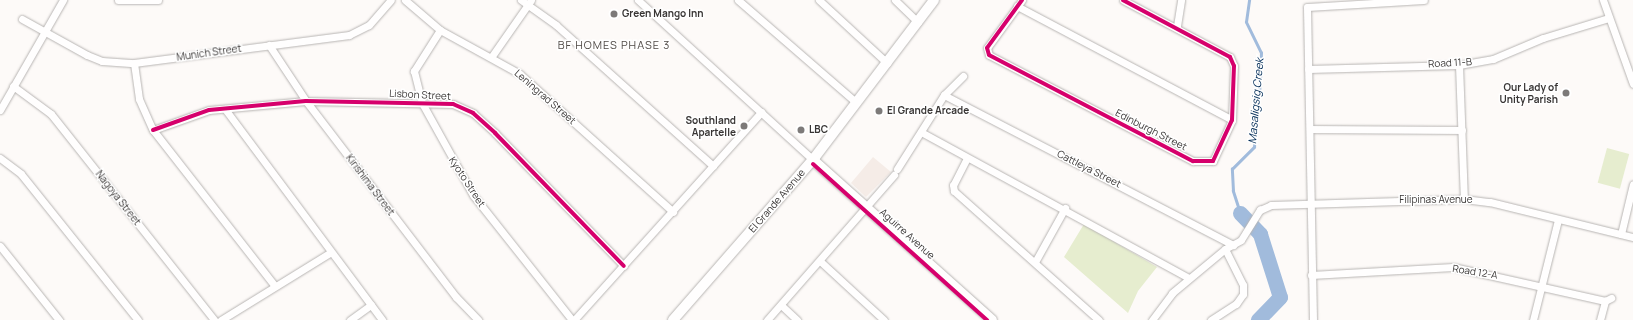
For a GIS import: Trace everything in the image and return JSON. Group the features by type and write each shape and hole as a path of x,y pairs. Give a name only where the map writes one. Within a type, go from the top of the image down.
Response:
{"street":[{"path":"0,110 63,0"},
{"path":"118,0 158,0"},
{"name":"Munich Street","path":"22,19 45,33 102,61 134,63 359,32 391,0"},
{"name":"Leningrad Street","path":"405,0 440,30 492,56 535,86 673,212"},
{"path":"521,0 530,2 713,166"},
{"name":"Aguirre Avenue","path":"638,0 866,208 992,320"},
{"path":"738,0 858,103"},
{"path":"819,0 887,63"},
{"path":"895,0 918,22"},
{"name":"El Grande Avenue","path":"673,320 813,160 858,103 934,0"},
{"path":"1022,0 1017,6 1232,120"},
{"name":"Edinburgh Street","path":"1017,6 986,50 1193,161 1213,161 1232,120 1234,66 1230,57 1177,26 1122,0"},
{"path":"1177,26 1181,0"},
{"path":"1313,320 1307,7 1424,0"},
{"path":"1603,0 1633,84"},
{"path":"492,56 530,2"},
{"name":"Road 11-B","path":"1308,69 1459,65 1493,59 1542,38 1609,18"},
{"name":"Kyoto Street","path":"440,30 414,71 422,103 473,195 573,320"},
{"name":"Kirishima Street","path":"269,45 306,101 456,297 478,320"},
{"path":"134,63 139,99 153,130 275,286"},
{"path":"1459,65 1464,199"},
{"path":"767,320 896,172 944,95 962,76"},
{"name":"Nagoya Street","path":"13,86 51,114 214,320"},
{"name":"Cattleya Street","path":"944,95 1234,245"},
{"name":"Lisbon Street","path":"153,130 195,113 306,101 453,104 482,120 624,266"},
{"path":"225,109 382,320"},
{"path":"573,320 673,212 761,112"},
{"path":"1310,129 1462,130"},
{"path":"921,132 966,158 1065,208 1189,278"},
{"path":"0,158 21,174 138,320"},
{"path":"966,158 953,185 954,190 1099,320"},
{"path":"1621,234 1633,184"},
{"name":"Filipinas Avenue","path":"1234,245 1248,230 1254,219 1271,204 1310,202 1464,199 1490,202 1558,220 1633,237"},
{"path":"1035,262 1065,208"},
{"path":"1533,320 1558,220"},
{"path":"1152,320 1189,278 1225,249 1234,245"},
{"path":"0,246 59,320"},
{"path":"1211,320 1236,304 1243,294 1243,285 1225,249"},
{"path":"221,320 331,252"},
{"path":"820,261 884,320"},
{"name":"Road 12-A","path":"1311,275 1453,267 1608,299 1600,320"},
{"path":"781,304 797,320"},
{"path":"350,320 371,305"}],"shaded area":[{"path":"873,157 891,172 866,197 851,183"}],"green space":[{"path":"1607,148 1629,154 1620,189 1598,183"},
{"path":"1084,224 1157,267 1138,291 1128,313 1064,257"}],"waterway":[{"name":"Masaligsig Creek","path":"1240,213 1233,191 1232,169 1254,147 1260,81 1261,53 1246,22 1249,0"},
{"name":"Masaligsig Creek","path":"1240,213 1260,234 1280,297 1258,320"}],"cycle path":[{"path":"1022,0 987,48 989,55 1193,161 1213,161 1232,120 1234,66 1230,57 1123,0"},
{"path":"153,130 209,110 306,101 453,104 473,113 495,133 624,266"},
{"path":"813,164 987,320"}],"place":[{"name":"Green Mango Inn","path":"614,14"},
{"name":"Our Lady of Unity Parish","path":"1566,93"},
{"name":"El Grande Arcade","path":"879,111"},
{"name":"Southland Apartelle","path":"744,126"},
{"name":"LBC","path":"801,130"}],"district":[{"name":"BF HOMES PHASE 3","path":"614,45"}]}
